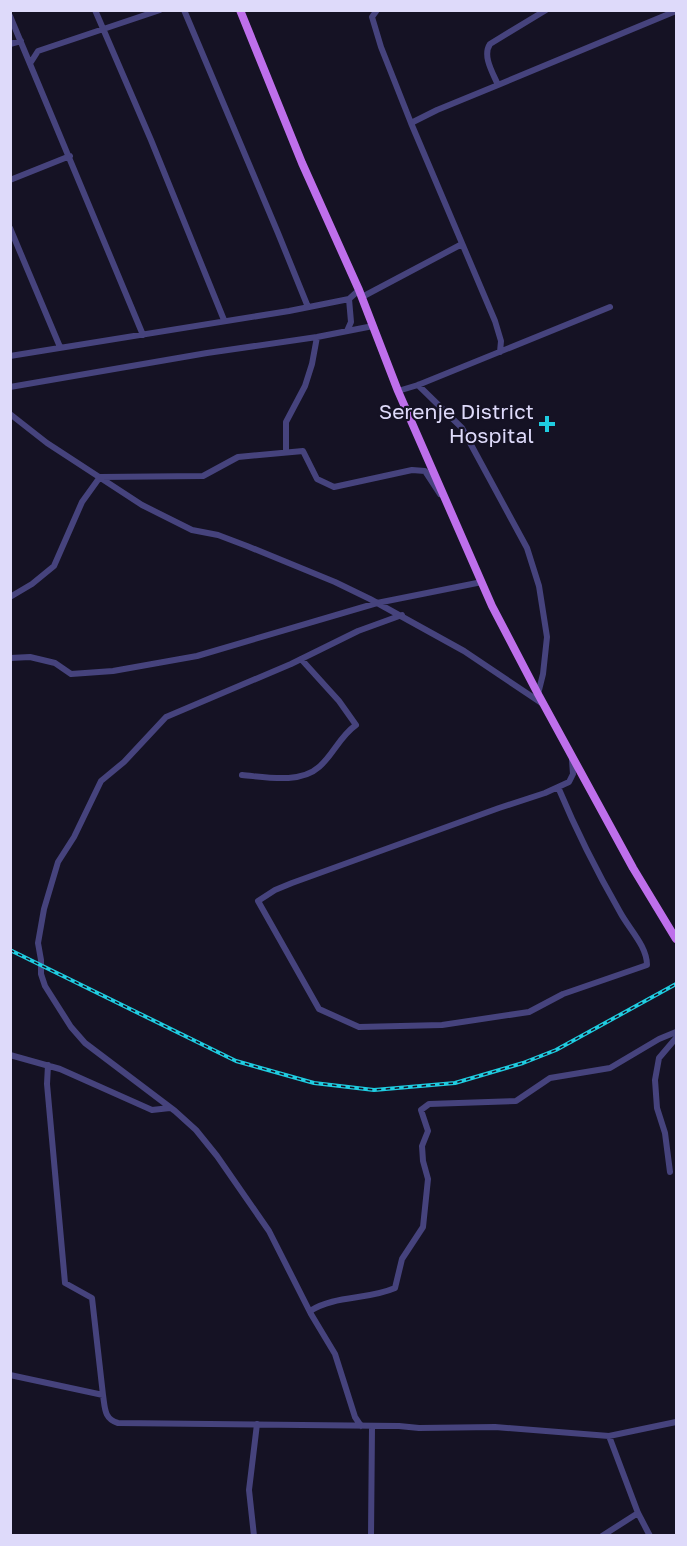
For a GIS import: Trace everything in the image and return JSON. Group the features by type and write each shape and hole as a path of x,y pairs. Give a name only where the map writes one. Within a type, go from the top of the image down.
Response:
{"main road":[{"path":"240,10 302,163 360,293 398,391 482,582 538,694 633,868 676,939"}],"street":[{"path":"95,10 224,320"},
{"path":"31,62 38,51 160,10"},
{"path":"184,10 308,307"},
{"path":"376,10 372,17 381,47 495,321 501,341 500,352"},
{"path":"498,85 487,57 489,44 546,10"},
{"path":"411,123 437,110 676,11"},
{"path":"10,16 143,335"},
{"path":"10,44 22,44 38,51"},
{"path":"10,180 70,156"},
{"path":"10,228 60,347"},
{"path":"10,356 349,299 462,244"},
{"path":"347,330 351,322 349,299"},
{"path":"398,391 610,307"},
{"path":"10,387 207,353 317,338 373,326"},
{"path":"286,452 286,422 305,386 317,338"},
{"path":"418,385 462,428 527,548 539,586 546,637 543,674 538,694"},
{"path":"10,414 46,443 142,505 192,530 218,535 335,582 402,615 464,651 544,705"},
{"path":"100,477 203,476 238,457 303,451 317,479 334,487 412,470 425,471 450,509"},
{"path":"10,597 32,584 54,566 82,502 100,477"},
{"path":"10,658 30,657 55,663 71,674 113,671 197,656 377,603 482,582"},
{"path":"361,1426 355,1417 335,1354 269,1231 196,1130 171,1108 85,1043 52,999 41,974 38,943 44,909 58,862 74,837 100,781 124,762 166,717 301,659 358,631 402,615"},
{"path":"242,775 282,777 309,773 319,767 340,739 357,725 339,701 301,659"},
{"path":"558,788 577,831 615,904 647,955 647,965 563,993 529,1012 442,1026 358,1027 319,1009 258,901 292,883 558,788 569,782 573,774 572,753"},
{"path":"310,1311 322,1304 384,1293 395,1288 402,1259 423,1227 428,1179 422,1146 428,1131 421,1110 429,1104 516,1101 550,1078 610,1068 659,1039 676,1032"},
{"path":"670,1172 665,1133 657,1108 655,1080 659,1058 676,1038"},
{"path":"10,1055 48,1065 152,1110 171,1108"},
{"path":"48,1065 47,1084 65,1282 92,1298 106,1415 112,1421 118,1423 372,1427 495,1427 609,1436 676,1422"},
{"path":"10,1375 103,1395"},
{"path":"254,1536 249,1490 257,1424"},
{"path":"372,1427 372,1536"},
{"path":"609,1436 638,1513 650,1536"},
{"path":"602,1536 638,1513"}],"railway":[{"path":"10,950 236,1061 314,1083 374,1090 455,1083 523,1063 556,1050 676,984"}],"place":[{"name":"Serenje District Hospital","path":"547,424"}]}
